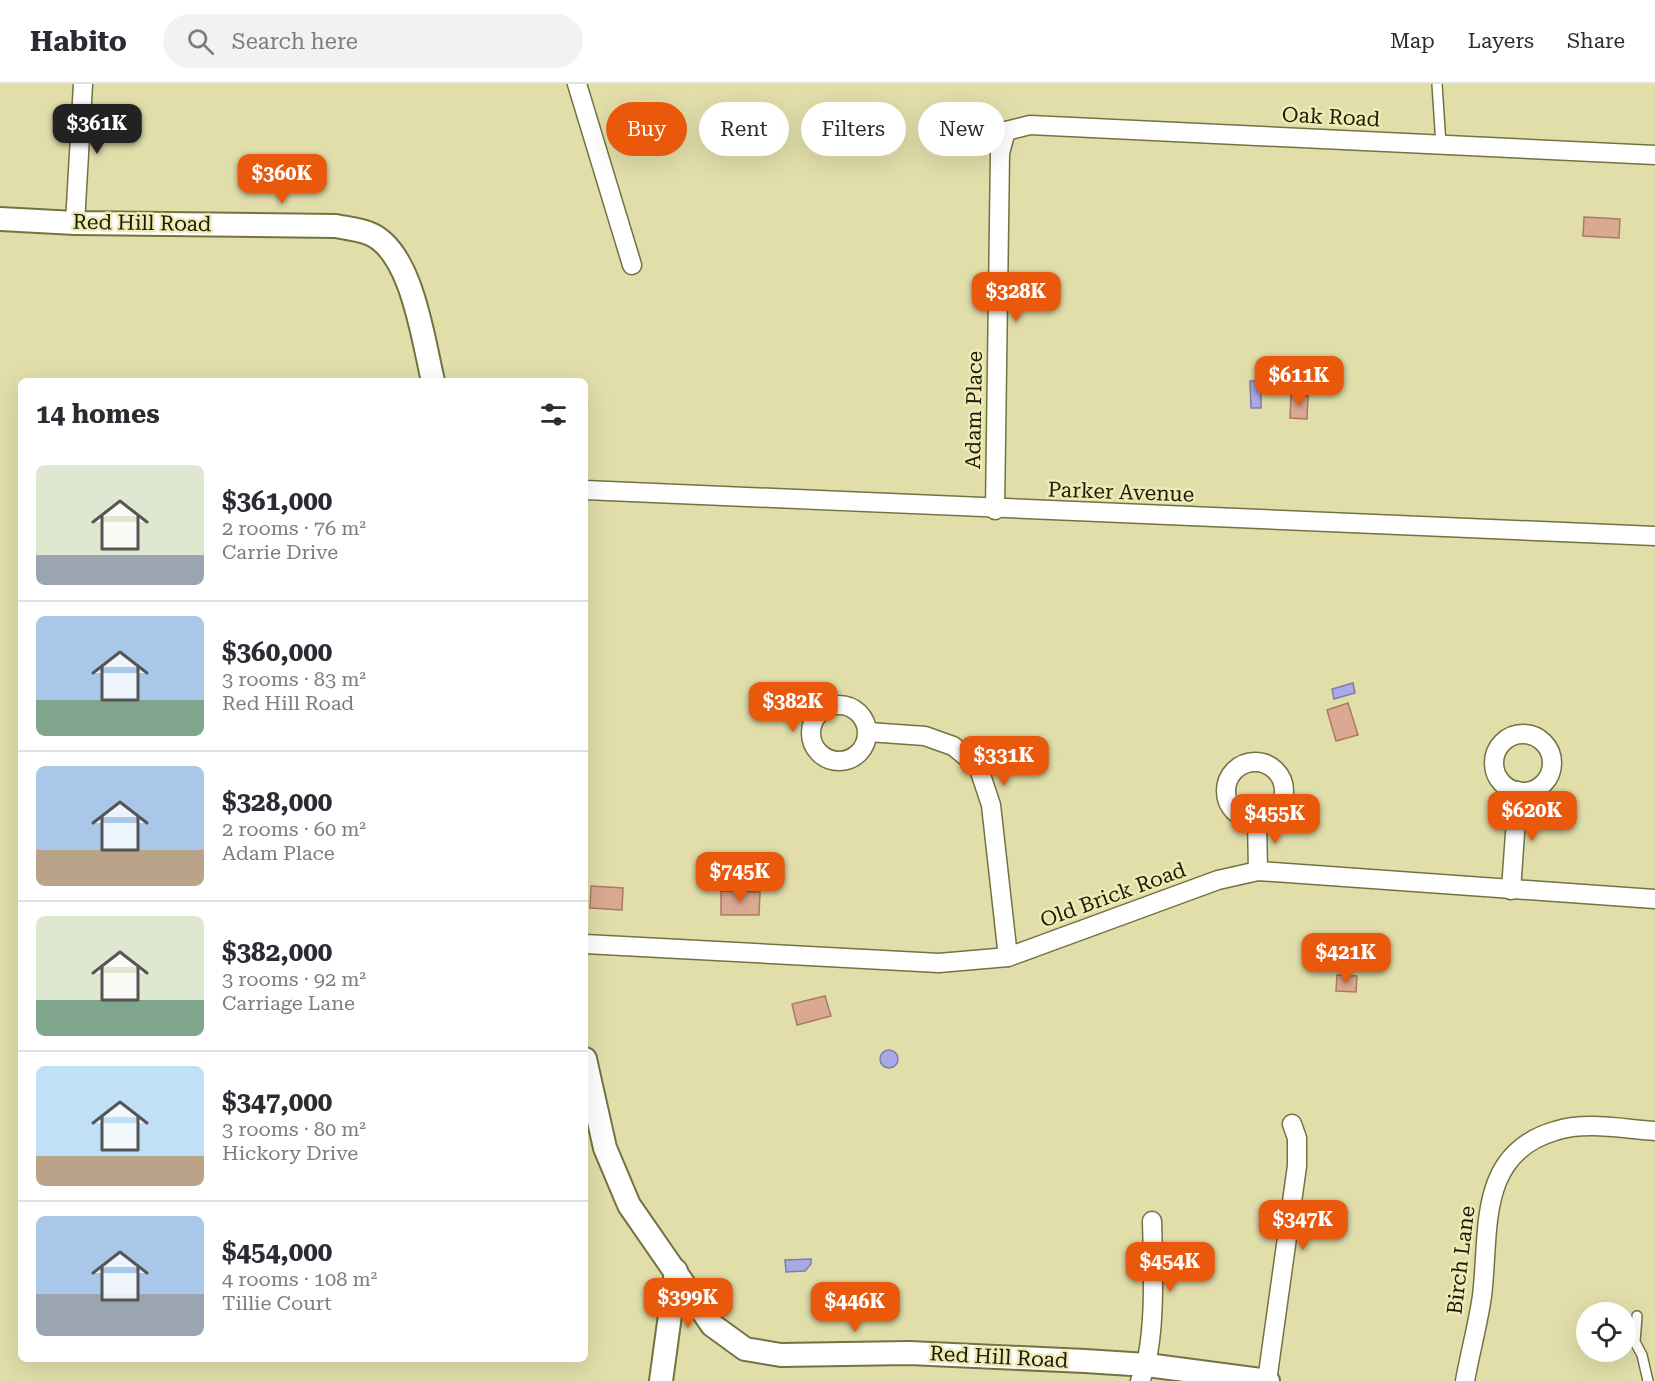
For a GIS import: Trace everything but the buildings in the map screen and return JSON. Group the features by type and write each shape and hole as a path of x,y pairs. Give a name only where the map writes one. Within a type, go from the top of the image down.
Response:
{"street":[{"path":"75,223 83,84"},
{"path":"577,84 632,265"},
{"name":"Oak Road","path":"1006,131 1030,125 1655,155"},
{"name":"Adam Place","path":"995,510 1000,153 1006,131"},
{"name":"Red Hill Road","path":"0,219 75,223 328,226 369,233 396,254 412,296 432,378"},
{"name":"Parker Avenue","path":"588,490 995,510 1655,536"},
{"path":"868,732 925,736 953,746 978,766 991,805 1008,957"},
{"path":"1511,890 1518,791"},
{"path":"1257,819 1258,871"},
{"name":"Old Brick Road","path":"588,944 939,963 1008,957 1218,880 1258,871 1655,899"},
{"name":"Red Hill Road","path":"588,1072 605,1148 629,1205 712,1324 745,1349 781,1355 909,1353 1268,1381"},
{"path":"1268,1381 1297,1166 1297,1138 1292,1124"},
{"name":"Birch Lane","path":"1465,1381 1482,1296 1486,1225 1501,1169 1533,1139 1557,1130 1593,1127 1655,1131"},
{"path":"1143,1373 1153,1272 1152,1221"},
{"path":"661,1381 676,1271"}],"lane":[{"path":"1437,84 1441,145"},
{"path":"1637,1316 1635,1342 1642,1355 1648,1381"}],"water":[{"path":"1250,381 1261,381 1261,408 1251,408"},
{"path":"1353,683 1355,693 1334,699 1332,689"},
{"path":"889,1050 895,1053 898,1059 895,1065 889,1068 883,1065 880,1059 883,1053"},
{"path":"811,1259 811,1264 805,1271 786,1272 785,1260"}]}
